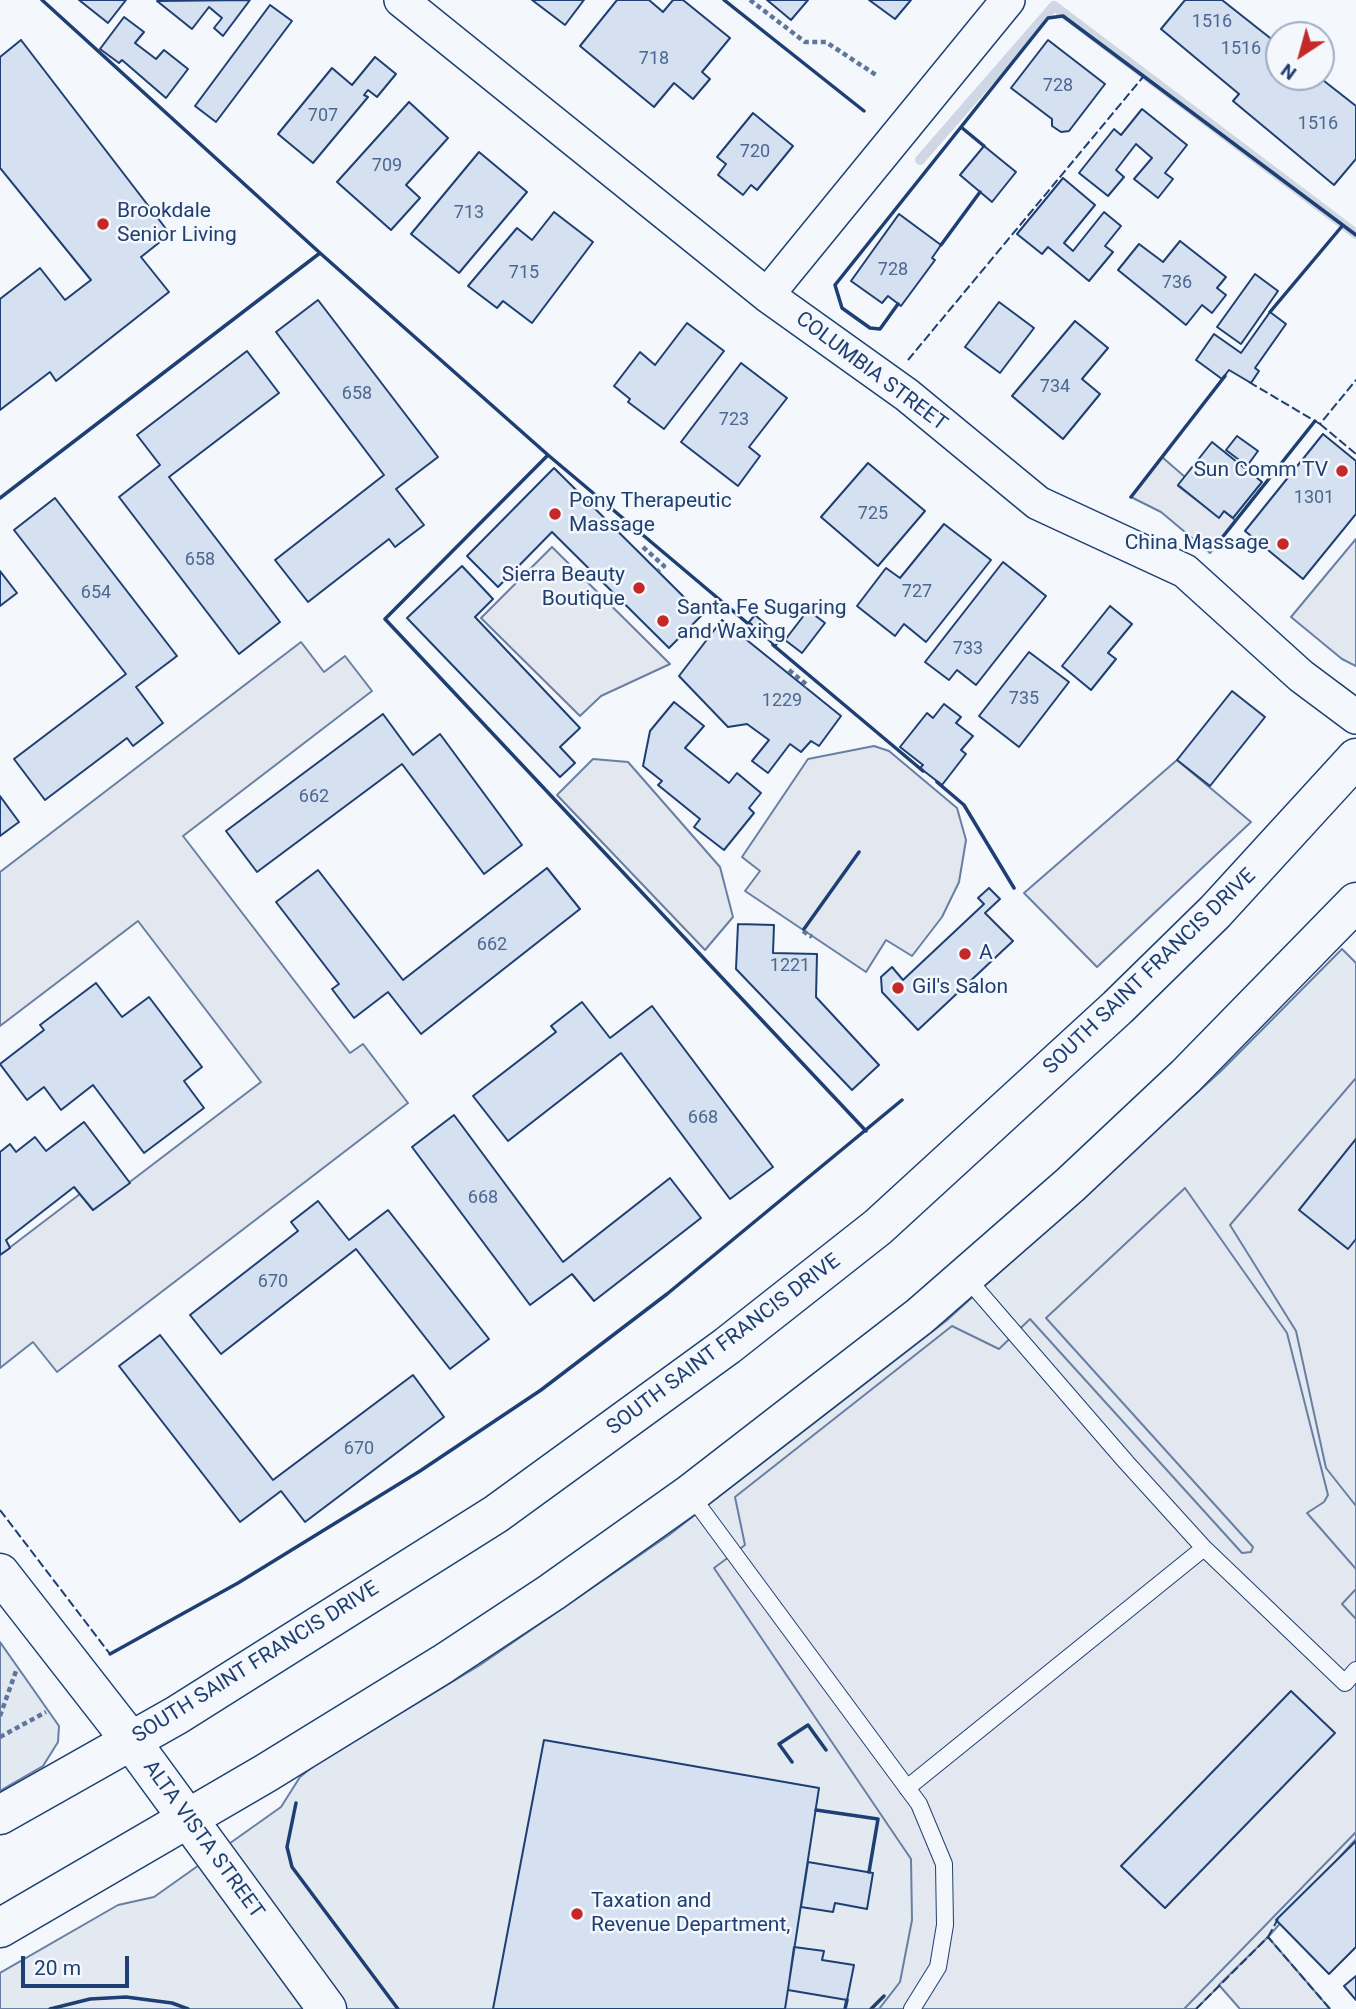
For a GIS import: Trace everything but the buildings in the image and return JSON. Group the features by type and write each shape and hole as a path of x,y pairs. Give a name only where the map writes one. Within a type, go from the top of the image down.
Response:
{"main road":[{"name":"SOUTH SAINT FRANCIS DRIVE","path":"0,1815 189,1708 496,1514 727,1346 878,1227 1118,1007 1215,912 1356,758"},
{"path":"0,1928 443,1664 552,1592 690,1494 920,1316 1070,1185 1186,1076 1356,902"},
{"name":"ALTA VISTA STREET","path":"0,1573 131,1741 327,2009"}],"street":[{"name":"COLUMBIA STREET","path":"401,0 767,295 907,395 1038,503 1185,571 1301,676 1356,717"},
{"path":"767,295 1008,0"}],"lane":[{"path":"965,1276 1204,1548 1345,1683 1356,1670"},
{"path":"690,1494 919,1804 944,1864 945,1925 937,1967 912,2009"},
{"path":"907,1788 1204,1548"}],"path":[{"path":"750,0 805,42 826,42 876,75"},
{"path":"643,547 664,566 658,571"},
{"path":"789,670 807,685 805,687"},
{"path":"803,931 812,937"},
{"path":"0,1716 16,1671"},
{"path":"0,1737 46,1712"}],"shaded area":[{"path":"1162,457 1185,477 1178,486 1219,517 1224,511 1236,521 1210,553 1161,512 1131,497"},
{"path":"1356,539 1356,666 1342,659 1291,617"},
{"path":"552,547 670,664 601,696 580,716 481,618"},
{"path":"301,642 324,672 345,656 372,691 183,836 350,1053 363,1044 408,1103 57,1372 33,1342 0,1368 0,1255 80,1194 93,1210 261,1082 138,921 0,1026 0,872"},
{"path":"874,746 889,751 957,808 966,840 959,882 942,917 912,956 886,940 866,972 745,891 760,871 742,857 808,759"},
{"path":"593,759 628,762 720,867 733,917 705,950 557,795"},
{"path":"1177,760 1251,822 1097,967 1024,893"},
{"path":"1342,949 1356,963 1356,1839 1268,1937 1196,2009 0,2009 0,1973 118,1905 154,1897 281,1807 300,1777 315,1765 480,1665 669,1535 946,1321 1221,1071"},
{"path":"1356,1078 1356,1506 1326,1468 1296,1331 1230,1225"},
{"path":"1185,1188 1287,1333 1328,1495 1324,1502 1307,1513 1356,1569 1356,1589 1342,1604 1356,1619 1356,1832 1184,2009 879,2009 900,1982 912,1920 911,1859 714,1568 745,1545 735,1497 952,1326 999,1349 1030,1319 1242,1553 1251,1552 1253,1547 1046,1318"},
{"path":"0,1642 59,1726 58,1742 43,1766 0,1791"},
{"path":"1268,1937 1330,2009 1240,2009 1219,1985"},
{"path":"126,1997 172,2003 188,2009 50,2009 90,1999"}],"waterway":[{"path":"920,160 1054,6 1356,234"}],"fence":[{"path":"908,360 1143,77"},
{"path":"1249,382 1320,424 1356,380"},
{"path":"1320,424 1356,454"},
{"path":"0,1510 110,1654"},
{"path":"1268,1937 1278,1919"},
{"path":"1196,2009 1268,1937 1330,2009"}],"wall":[{"path":"0,498 320,253 42,0"},
{"path":"724,0 864,111"},
{"path":"898,304 880,329 870,328 842,308 835,285 1048,18 1063,16 1356,235"},
{"path":"961,127 984,146"},
{"path":"941,245 980,192"},
{"path":"1270,312 1343,225"},
{"path":"320,253 548,455"},
{"path":"1131,497 1225,376"},
{"path":"1213,549 1315,421"},
{"path":"752,627 548,455 385,619 866,1131"},
{"path":"773,645 923,771"},
{"path":"937,782 964,805 1014,888"},
{"path":"804,929 859,852"},
{"path":"110,1654 238,1583 420,1471 541,1390 667,1294 902,1100"},
{"path":"792,1762 779,1744 808,1725 826,1750"},
{"path":"296,1803 287,1847 292,1867 398,2009"},
{"path":"816,1810 878,1819 869,1872"},
{"path":"871,2009 884,1996"},
{"path":"50,2009 90,1999 126,1997 172,2003 188,2009"},
{"path":"845,2009 847,2000"}],"place":[{"name":"Brookdale Senior Living","path":"103,224"},
{"name":"Sun Comm TV","path":"1342,471"},
{"name":"Pony Therapeutic Massage","path":"555,514"},
{"name":"China Massage","path":"1283,544"},
{"name":"Sierra Beauty Boutique","path":"639,588"},
{"name":"Santa Fe Sugaring and Waxing","path":"663,621"},
{"name":"A","path":"965,954"},
{"name":"Gil's Salon","path":"898,988"},
{"name":"Taxation and Revenue Department,","path":"577,1914"}]}
